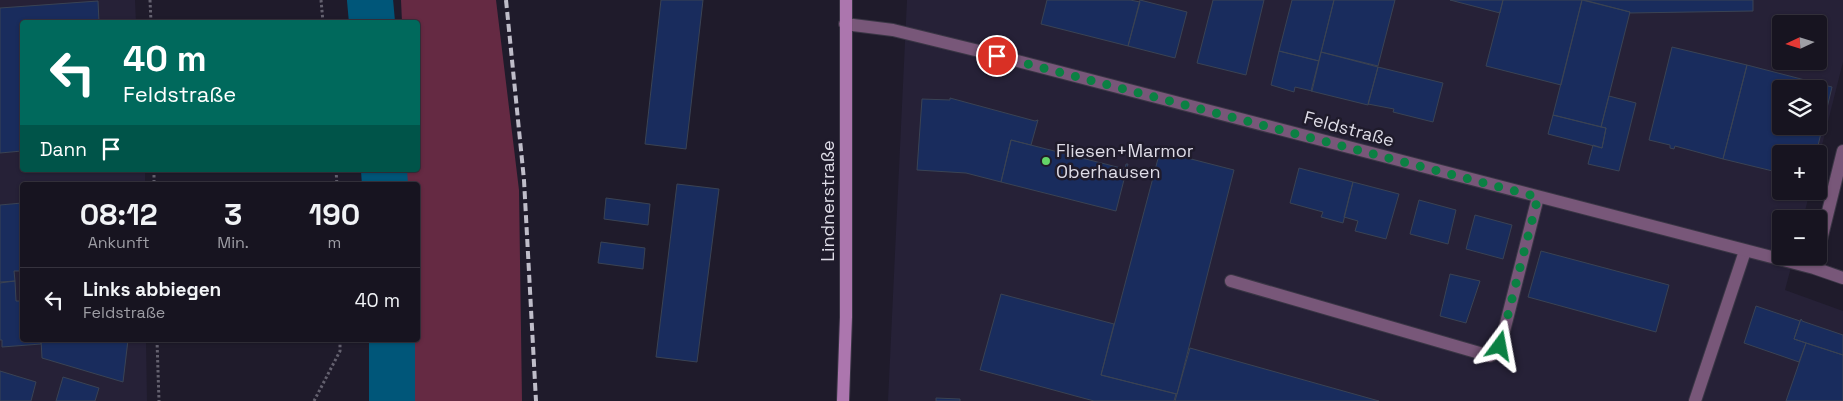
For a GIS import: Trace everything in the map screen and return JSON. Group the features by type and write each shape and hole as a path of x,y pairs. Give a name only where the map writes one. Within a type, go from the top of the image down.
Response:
{"street":[{"name":"Lindnerstraße","path":"843,401 846,317 846,0"},
{"name":"Feldstraße","path":"845,24 892,30 979,51 1745,251 1772,255"},
{"path":"1827,216 1843,152"},
{"path":"1231,281 1490,356 1496,353 1500,346 1538,197"},
{"path":"1695,401 1745,251"},
{"name":"Feldstraße","path":"1820,265 1843,278"}],"path":[{"path":"150,0 151,20"},
{"path":"321,0 323,20"},
{"path":"157,342 159,401"},
{"path":"314,401 340,351 340,342"}],"shaded area":[{"path":"0,0 135,0 136,20 20,20 20,172 145,172 145,182 20,182 20,342 146,342 147,401 0,401"},
{"path":"401,0 496,0 519,190 522,401 414,401 412,342 420,342 420,182 407,182 407,172 420,172 420,20 402,20"},
{"path":"907,0 1843,0 1843,62 1827,125 1827,80 1772,80 1772,135 1825,135 1822,145 1772,145 1772,200 1808,200 1805,210 1772,210 1772,265 1792,265 1785,290 1843,311 1843,401 888,401"}],"building":[{"path":"661,0 703,0 686,149 645,144"},
{"path":"1047,0 1130,0 1140,2 1128,46 1041,24"},
{"path":"1140,0 1187,12 1175,58 1128,46"},
{"path":"1213,0 1264,0 1246,75 1197,63"},
{"path":"1292,0 1334,0 1319,61 1279,51"},
{"path":"1334,0 1395,0 1378,66 1321,52"},
{"path":"1450,0 1503,0 1500,13"},
{"path":"1503,0 1582,0 1561,85 1486,66"},
{"path":"1582,0 1630,12 1601,127 1553,115"},
{"path":"1584,0 1753,0 1753,11 1629,13"},
{"path":"98,1 99,20 20,20 20,151 0,153 0,8"},
{"path":"1672,47 1747,65 1723,159 1675,146 1674,149 1670,148 1670,145 1649,140"},
{"path":"1279,51 1319,61 1312,91 1295,87 1294,92 1271,85"},
{"path":"1321,52 1378,67 1368,105 1311,91"},
{"path":"1747,65 1805,80 1772,80 1772,135 1821,135 1818,145 1772,145 1772,171 1723,159"},
{"path":"1378,67 1443,83 1433,122 1393,112 1394,109 1368,104"},
{"path":"1827,86 1832,87 1827,108"},
{"path":"1609,96 1636,103 1619,171 1588,164 1593,145 1602,148 1606,128 1601,127"},
{"path":"950,98 1035,121 1038,120 1031,145 1011,140 1001,182 966,173 917,170 922,99 950,100"},
{"path":"1553,115 1606,128 1602,148 1548,134"},
{"path":"1011,140 1125,169 1126,164 1128,164 1116,211 1001,182"},
{"path":"1160,151 1234,170 1177,394 1101,375"},
{"path":"1299,168 1353,182 1343,223 1321,217 1323,212 1290,203"},
{"path":"1353,182 1399,194 1386,239 1355,231 1358,221 1344,217"},
{"path":"677,184 719,189 697,362 656,357"},
{"path":"606,198 650,204 648,225 604,219"},
{"path":"1419,200 1456,210 1448,244 1410,234"},
{"path":"20,203 20,271 14,271 15,281 0,282 0,205"},
{"path":"1475,215 1512,225 1503,259 1466,249"},
{"path":"601,242 645,248 643,269 598,263"},
{"path":"1541,251 1669,285 1656,332 1528,297"},
{"path":"1450,274 1480,281 1466,323 1440,316"},
{"path":"15,281 16,301 20,301 20,342 41,342 41,344 2,347 2,340 0,340 0,283"},
{"path":"1001,294 1114,324 1101,375 1176,394 1174,401 1094,401 980,370"},
{"path":"1756,306 1800,321 1794,339 1806,343 1799,362 1744,343"},
{"path":"1801,319 1802,321 1843,335 1843,355 1794,339"},
{"path":"41,342 128,342 123,382 42,358"},
{"path":"1806,343 1843,355 1843,401 1786,401"},
{"path":"1190,348 1379,401 1175,401"},
{"path":"0,371 36,382 31,401 0,401"},
{"path":"63,377 99,388 95,401 56,401"},
{"path":"936,398 960,399 960,401 936,401"}],"waterway":[{"path":"370,0 372,20"},
{"path":"384,172 385,182"},
{"path":"392,342 392,401"}],"railway":[{"path":"506,0 524,180 536,401"}],"place":[{"name":"Fliesen+Marmor Oberhausen","path":"1046,161"}],"route":[{"path":"997,56 1538,197 1500,346"}]}
